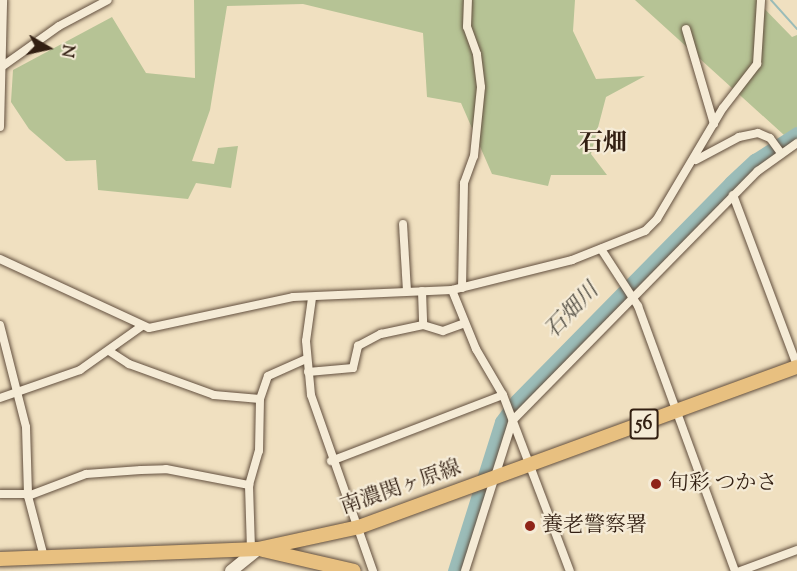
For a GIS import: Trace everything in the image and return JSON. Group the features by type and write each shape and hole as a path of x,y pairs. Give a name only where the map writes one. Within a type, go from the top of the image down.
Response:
{"main road":[{"name":"南濃関ヶ原線","path":"0,559 254,549 359,527 531,466 797,366"},
{"path":"231,571 254,549 354,571"}],"street":[{"path":"0,127 3,0"},
{"path":"2,67 59,26 108,0"},
{"path":"462,288 464,183 474,156 481,87 477,54 467,27 468,0"},
{"path":"0,259 142,326 165,327 247,304 407,291 452,290 547,268 645,231 696,160 714,124 757,64 761,0"},
{"path":"686,29 714,124"},
{"path":"696,160 739,137 758,133 770,138 780,152"},
{"path":"465,571 487,482 512,418 733,195 780,152 797,143"},
{"path":"733,195 797,366"},
{"path":"403,224 407,291"},
{"path":"601,249 632,295 735,571"},
{"path":"452,290 476,349 503,395 570,571"},
{"path":"422,291 423,325"},
{"path":"312,298 306,359 316,415 331,461 359,527 372,571"},
{"path":"308,372 353,368 361,343 381,334 423,325 442,331 465,323"},
{"path":"0,325 26,427 28,495 44,557"},
{"path":"0,398 17,394 80,370 110,351 123,337 142,326"},
{"path":"110,351 129,364 213,395 260,399"},
{"path":"254,549 249,485 259,451 260,399 268,376 306,359"},
{"path":"331,461 503,395"},
{"path":"0,494 28,495 86,474 141,470 166,470 249,485"},
{"path":"740,571 797,550"}],"green space":[{"path":"194,0 575,0 573,31 596,79 645,76 606,97 591,154 607,175 551,175 548,186 492,174 461,103 427,97 423,33 303,4 227,6 210,110 192,161 214,164 218,148 238,146 231,188 196,183 188,199 98,190 96,160 66,161 29,129 11,102 13,70 112,17 146,73 195,78"},
{"path":"635,0 756,0 792,37 797,35 797,127 784,135"}],"waterway":[{"path":"771,0 797,29"},
{"name":"石畑川","path":"455,571 502,422 517,401 731,183 755,161 797,134"}],"place":[{"name":"旬彩 つかさ","path":"656,484"},
{"name":"養老警察署","path":"530,526"}],"district":[{"name":"石畑","path":"603,145"}]}
